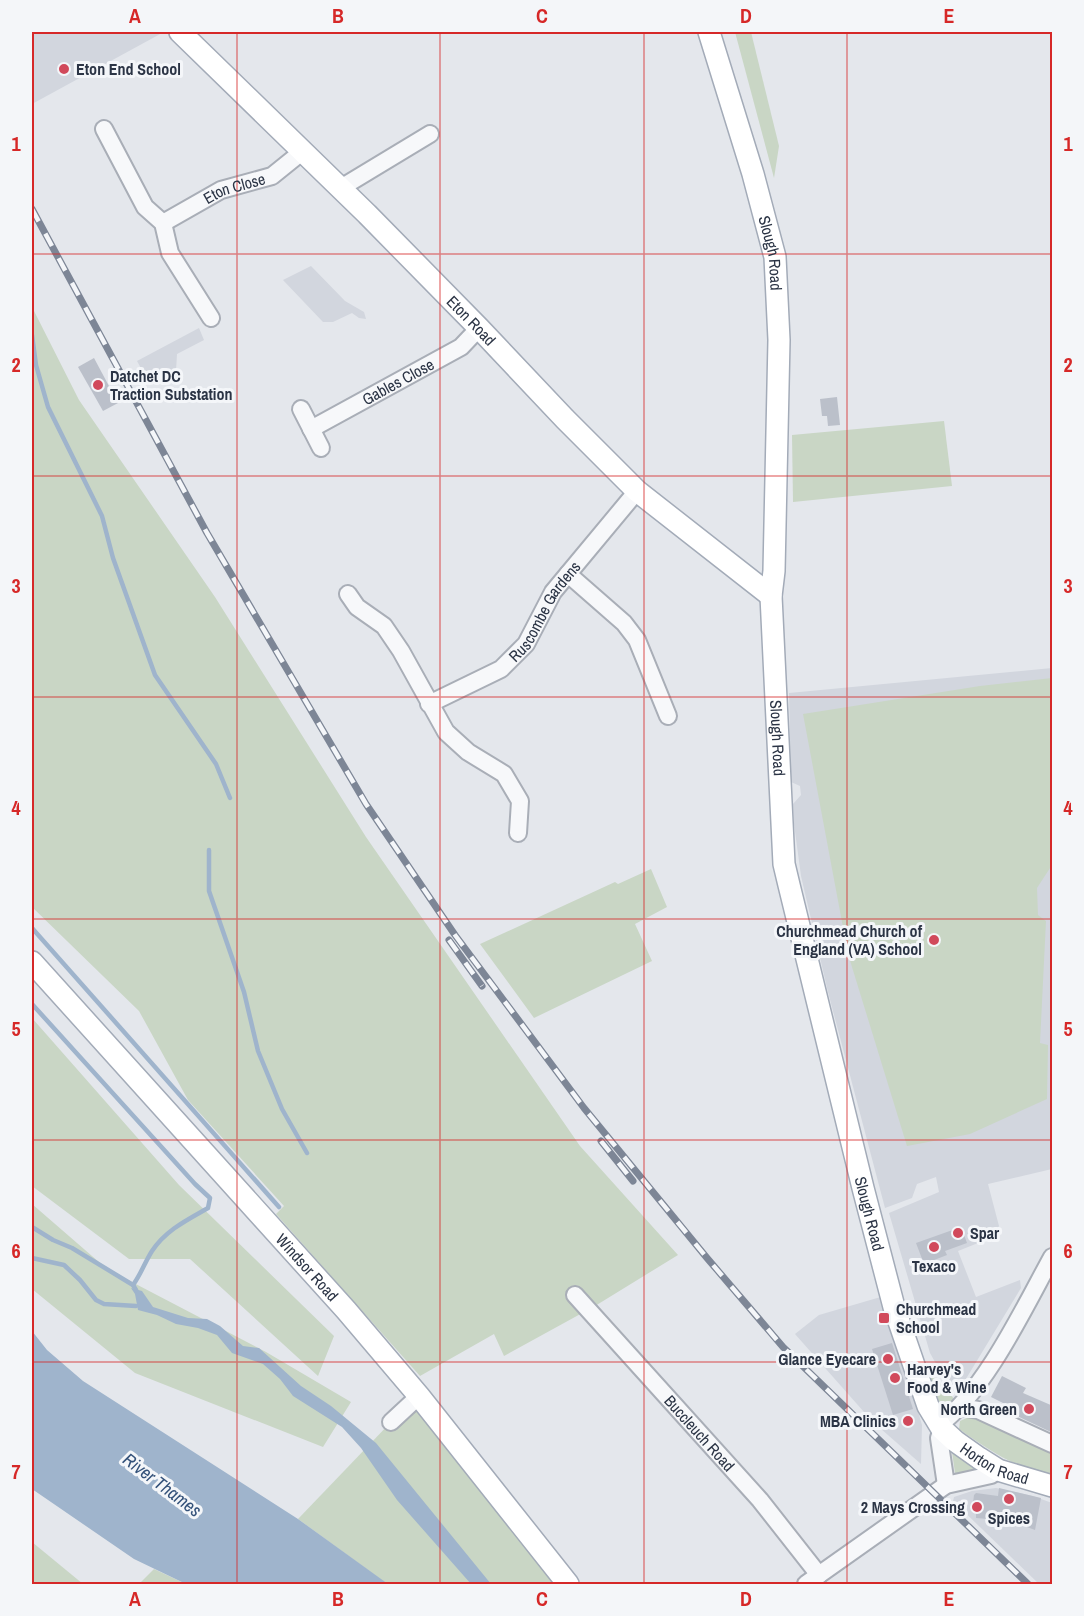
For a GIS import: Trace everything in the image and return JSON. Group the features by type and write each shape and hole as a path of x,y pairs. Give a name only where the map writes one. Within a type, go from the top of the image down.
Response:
{"main road":[{"name":"Eton Road","path":"180,32 367,214 637,491 771,596"},
{"name":"Slough Road","path":"709,32 775,257 779,340 774,571 771,596 784,864 894,1306 918,1382 940,1427"},
{"name":"Windsor Road","path":"32,962 346,1310 419,1396 568,1584"},
{"name":"Horton Road","path":"940,1427 955,1441 998,1470 1053,1486"}],"street":[{"path":"104,129 145,207 163,223 170,253 211,318"},
{"path":"339,189 430,134"},
{"name":"Eton Close","path":"163,223 221,190 272,176 303,151"},
{"name":"Gables Close","path":"311,429 461,347 479,328"},
{"path":"301,409 321,448"},
{"name":"Ruscombe Gardens","path":"429,704 501,669 526,644 553,592 637,491"},
{"path":"568,574 624,623 637,640 668,716"},
{"path":"348,594 357,606 384,626 401,651 446,732 468,752 504,774 520,801 518,833"},
{"path":"946,1485 939,1438 940,1427 960,1407 993,1361 1053,1257"},
{"name":"Buccleuch Road","path":"575,1295 760,1500 812,1581"},
{"path":"391,1422 419,1396"},
{"path":"960,1407 978,1410 1053,1444"},
{"path":"812,1581 946,1485 991,1475 998,1470"}],"shaded area":[{"name":"Eton End School","path":"32,32 161,32 162,33 32,104"},
{"path":"311,266 345,301 364,312 366,319 359,318 352,313 333,322 323,322 283,280"},
{"path":"199,328 204,340 177,354 176,371 169,375 163,373 148,381 137,361"},
{"name":"Churchmead Church of England (VA) School","path":"1052,668 1052,1169 988,1184 999,1226 993,1237 958,1251 976,1297 1020,1280 1021,1288 958,1392 940,1371 930,1353 889,1213 939,1192 936,1177 917,1184 912,1198 885,1208 828,992 801,876 794,824 793,804 801,795 800,786 791,782 789,693"},
{"path":"884,1296 922,1425 921,1464 872,1421 795,1334 819,1315"},
{"path":"996,1488 1033,1496 1052,1503 1052,1584 1039,1584 953,1501 954,1497 972,1491"}],"green space":[{"path":"735,32 751,32 779,146 774,178"},
{"path":"32,307 79,400 215,597 366,837 580,1146 678,1255 595,1306 504,1356 494,1334 420,1376 276,1214 284,1206 188,1100 139,1011 32,907"},
{"path":"944,421 952,486 793,502 792,435"},
{"name":"Churchmead Church of England (VA) School","path":"1052,678 1052,865 1037,888 1038,915 1046,921 1040,1043 1048,1045 1047,1099 970,1134 907,1146 848,954 803,714 980,686"},
{"path":"651,869 667,907 635,924 652,961 534,1018 480,944 615,882 618,884"},
{"path":"32,1018 179,1185 334,1336 318,1376 190,1259 129,1259 32,1186"},
{"path":"32,1204 107,1269 266,1352 351,1402 323,1447 135,1373 32,1289"},
{"path":"922,1363 956,1401 949,1408 941,1407"},
{"path":"419,1396 571,1584 387,1584 298,1519"},
{"path":"973,1415 1052,1447 1052,1475 1015,1463 959,1429 960,1421"},
{"path":"952,1452 979,1469 955,1473"},
{"path":"32,1542 83,1584 32,1584"},
{"path":"154,1569 186,1584 139,1584"}],"water":[{"path":"131,1288 142,1291 153,1307 188,1318 207,1319 220,1326 243,1346 259,1348 301,1386 331,1406 376,1443 491,1584 471,1584 397,1500 361,1448 342,1427 293,1396 280,1379 263,1364 232,1353 217,1335 198,1328 176,1324 157,1315 138,1310 135,1294"},
{"name":"River Thames","path":"32,1331 47,1350 83,1381 298,1519 388,1584 186,1584 134,1559 32,1489"}],"building":[{"name":"Datchet DC Traction Substation","path":"94,358 118,403 103,411 78,367"},
{"path":"837,397 840,425 828,426 827,416 822,416 820,399"},
{"name":"Texaco","path":"961,1227 967,1243 945,1251 947,1255 924,1264 916,1243"},
{"path":"892,1343 913,1409 893,1415 872,1349"},
{"path":"1002,1376 1026,1388 1023,1393 1053,1406 1053,1433 1015,1415 1017,1410 991,1397"},
{"path":"999,1488 1041,1498 1035,1530 1019,1524 1020,1521 989,1514 988,1519 976,1518 976,1512 972,1511 974,1495 976,1493 998,1496"}],"waterway":[{"path":"32,335 36,365 48,407 102,516 113,558 155,675 216,764 230,798"},
{"path":"209,850 209,891 244,992 258,1051 282,1109 307,1153"},
{"path":"32,928 279,1207"},
{"path":"32,1004 210,1198 208,1208 177,1226 164,1237 150,1255 133,1285"},
{"path":"32,1227 72,1248 133,1285 136,1290"},
{"path":"32,1258 64,1265 96,1300 104,1304 136,1306"}],"railway":[{"path":"32,209 207,533 366,804 455,935 584,1108 783,1347 1028,1584"},
{"path":"449,940 482,986"},
{"path":"601,1141 633,1181"}],"place":[{"name":"Eton End School","path":"64,69"},
{"name":"Datchet DC Traction Substation","path":"98,385"},
{"name":"Churchmead Church of England (VA) School","path":"934,940"},
{"name":"Spar","path":"958,1233"},
{"name":"Texaco","path":"934,1247"},
{"name":"Churchmead School","path":"884,1318"},
{"name":"Glance Eyecare","path":"888,1359"},
{"name":"Harvey's Food & Wine","path":"895,1378"},
{"name":"North Green","path":"1029,1409"},
{"name":"MBA Clinics","path":"908,1421"},
{"name":"Spices","path":"1009,1499"},
{"name":"2 Mays Crossing","path":"977,1507"}]}
